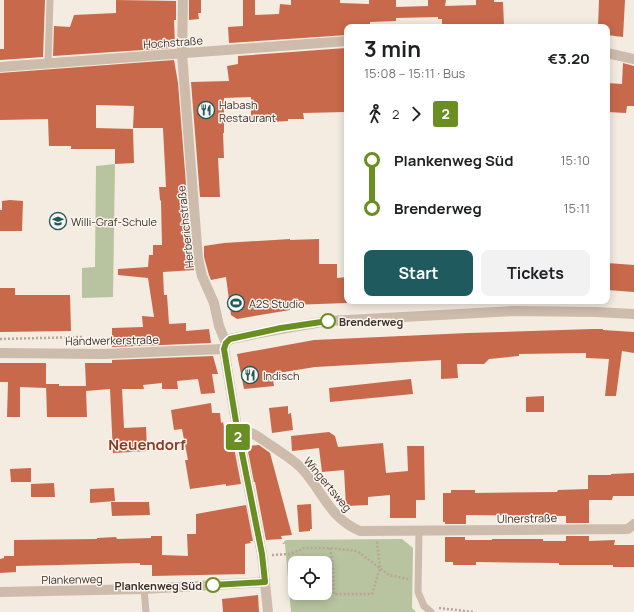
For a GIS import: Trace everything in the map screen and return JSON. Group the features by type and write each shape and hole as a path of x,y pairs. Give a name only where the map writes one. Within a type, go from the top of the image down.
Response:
{"street":[{"name":"Herberichstraße","path":"183,0 182,54 198,258 202,276 214,303 225,346 237,428 262,555 268,612"},
{"name":"Hochstraße","path":"0,67 344,41"},
{"path":"610,54 634,59"},
{"path":"225,346 230,339 281,328 328,321 513,311 634,314"},
{"name":"Handwerkerstraße","path":"0,353 103,354 225,346"},
{"name":"Wingertsweg","path":"237,428 257,436 290,458 303,469 325,502 337,516 350,527 360,531 419,532"},
{"name":"Ulnerstraße","path":"419,532 628,529 634,524"},
{"name":"Plankenweg","path":"0,592 144,589 265,582"}],"lane":[{"path":"48,63 50,0"},
{"path":"419,532 418,592 424,606 431,612"},
{"path":"144,589 146,612"}],"path":[{"path":"0,339 82,337"},
{"path":"330,548 333,567 334,594 372,594 380,568 378,546 374,531"},
{"path":"262,555 290,554 304,548 330,548 357,551 389,575 418,582"},
{"path":"424,606 474,612"}],"green space":[{"path":"115,164 113,297 82,298 82,268 95,267 96,166"},
{"path":"402,539 413,548 412,608 416,612 291,612 290,600 332,600 332,556 288,556 288,578 285,544 282,544 286,540"}],"building":[{"path":"4,0 45,0 43,57 0,60 0,49 4,49"},
{"path":"116,0 176,1 176,20 174,20 175,46 172,48 53,56 54,26 70,27 74,15 116,13"},
{"path":"189,0 201,0 201,13 198,13 199,19 189,20"},
{"path":"243,0 255,0 255,15 279,14 280,4 291,5 291,0 340,0 340,3 369,4 369,0 396,0 396,7 428,6 428,0 446,0 445,6 476,5 476,0 494,0 494,2 503,2 504,24 442,24 442,19 438,19 438,17 396,18 396,21 370,22 370,24 344,24 344,35 229,43 228,27 243,26"},
{"path":"599,0 625,0 623,37 610,35 610,24 598,24"},
{"path":"344,48 344,112 303,113 304,119 288,119 288,121 251,121 251,97 224,98 224,158 218,158 220,197 200,197 191,82 229,81 227,66 238,64 238,56"},
{"path":"174,60 178,83 187,197 184,197 194,270 163,272 164,295 167,295 169,324 186,323 186,331 209,329 211,343 112,347 112,328 143,327 142,316 154,317 148,278 118,275 118,269 148,267 149,255 153,255 153,245 162,245 161,201 159,187 166,187 163,128 133,128 134,106 96,105 96,128 133,129 134,163 115,164 115,149 71,149 71,146 49,146 48,119 0,120 0,73"},
{"path":"623,63 634,66 634,106 627,106 626,113 610,112 610,83 622,84"},
{"path":"2,201 23,201 22,231 0,231 0,210 2,210"},
{"path":"290,239 319,239 319,264 337,264 337,278 344,277 344,303 290,305 290,310 237,319 231,315 226,277 211,280 204,257 204,246 224,243"},
{"path":"610,263 634,265 634,292 610,290"},
{"path":"0,288 15,288 15,295 70,295 71,331 0,332"},
{"path":"603,329 634,332 634,353 622,351 616,396 605,396 609,359 586,358 586,353 519,354 519,356 489,359 484,364 457,364 458,378 441,379 441,360 315,367 272,374 274,386 244,389 237,354 314,340"},
{"path":"213,356 218,374 212,374 215,393 201,394 198,379 177,381 178,389 162,389 162,383 143,385 144,389 122,389 124,428 146,427 147,451 113,453 110,389 86,391 87,417 47,417 46,384 59,384 59,386 86,386 85,363 112,363 112,360"},
{"path":"0,363 46,363 46,388 20,387 20,417 7,417 8,382 0,382"},
{"path":"411,379 413,394 330,402 329,388"},
{"path":"544,396 544,412 526,412 526,397"},
{"path":"211,403 212,413 220,413 221,423 223,422 228,448 234,448 241,484 226,486 226,484 190,489 185,460 188,460 182,429 174,430 171,410"},
{"path":"288,406 288,414 291,413 293,430 272,433 269,408"},
{"path":"329,432 335,436 338,447 383,443 386,473 408,471 407,446 424,446 425,500 416,500 416,518 390,518 390,495 368,497 368,505 346,506 344,470 322,472 319,448 292,451 291,436"},
{"path":"259,445 270,453 292,535 281,536 282,539 266,540 247,446"},
{"path":"31,468 31,482 11,482 10,469"},
{"path":"634,473 634,496 613,496 612,500 589,500 589,523 566,523 566,516 466,515 466,524 445,524 445,522 443,522 443,493 451,493 451,490 475,490 475,493 557,492 558,490 588,489 588,475"},
{"path":"54,483 55,497 31,497 31,484"},
{"path":"114,488 115,501 90,503 90,489"},
{"path":"111,502 149,502 150,515 112,516"},
{"path":"311,504 312,529 310,529 310,531 299,532 297,505"},
{"path":"246,505 253,541 245,544 245,574 152,576 152,565 140,565 140,563 16,566 16,572 0,573 0,559 4,558 4,556 14,556 14,540 97,539 116,537 117,539 151,538 151,536 162,536 162,555 188,556 187,534 196,534 196,514"},
{"path":"566,536 589,536 589,541 615,540 614,545 634,545 634,567 613,567 613,565 559,565 559,563 476,562 476,565 453,565 453,562 445,562 445,537 465,537 465,540 543,539 543,541 566,541"},
{"path":"258,595 259,612 223,612 222,599"}],"bus line":[{"name":"2","path":"213,585 265,582 262,554 237,428 224,349 226,343 230,339 281,328 328,321"}],"place":[{"name":"Habash Restaurant","path":"206,110"},
{"name":"Willi-Graf-Schule","path":"58,221"},
{"name":"A2S Studio","path":"236,303"},
{"name":"Brenderweg","path":"328,321"},
{"name":"Indisch","path":"250,375"},
{"name":"Plankenweg Süd","path":"213,585"}],"district":[{"name":"Neuendorf","path":"147,444"}]}
